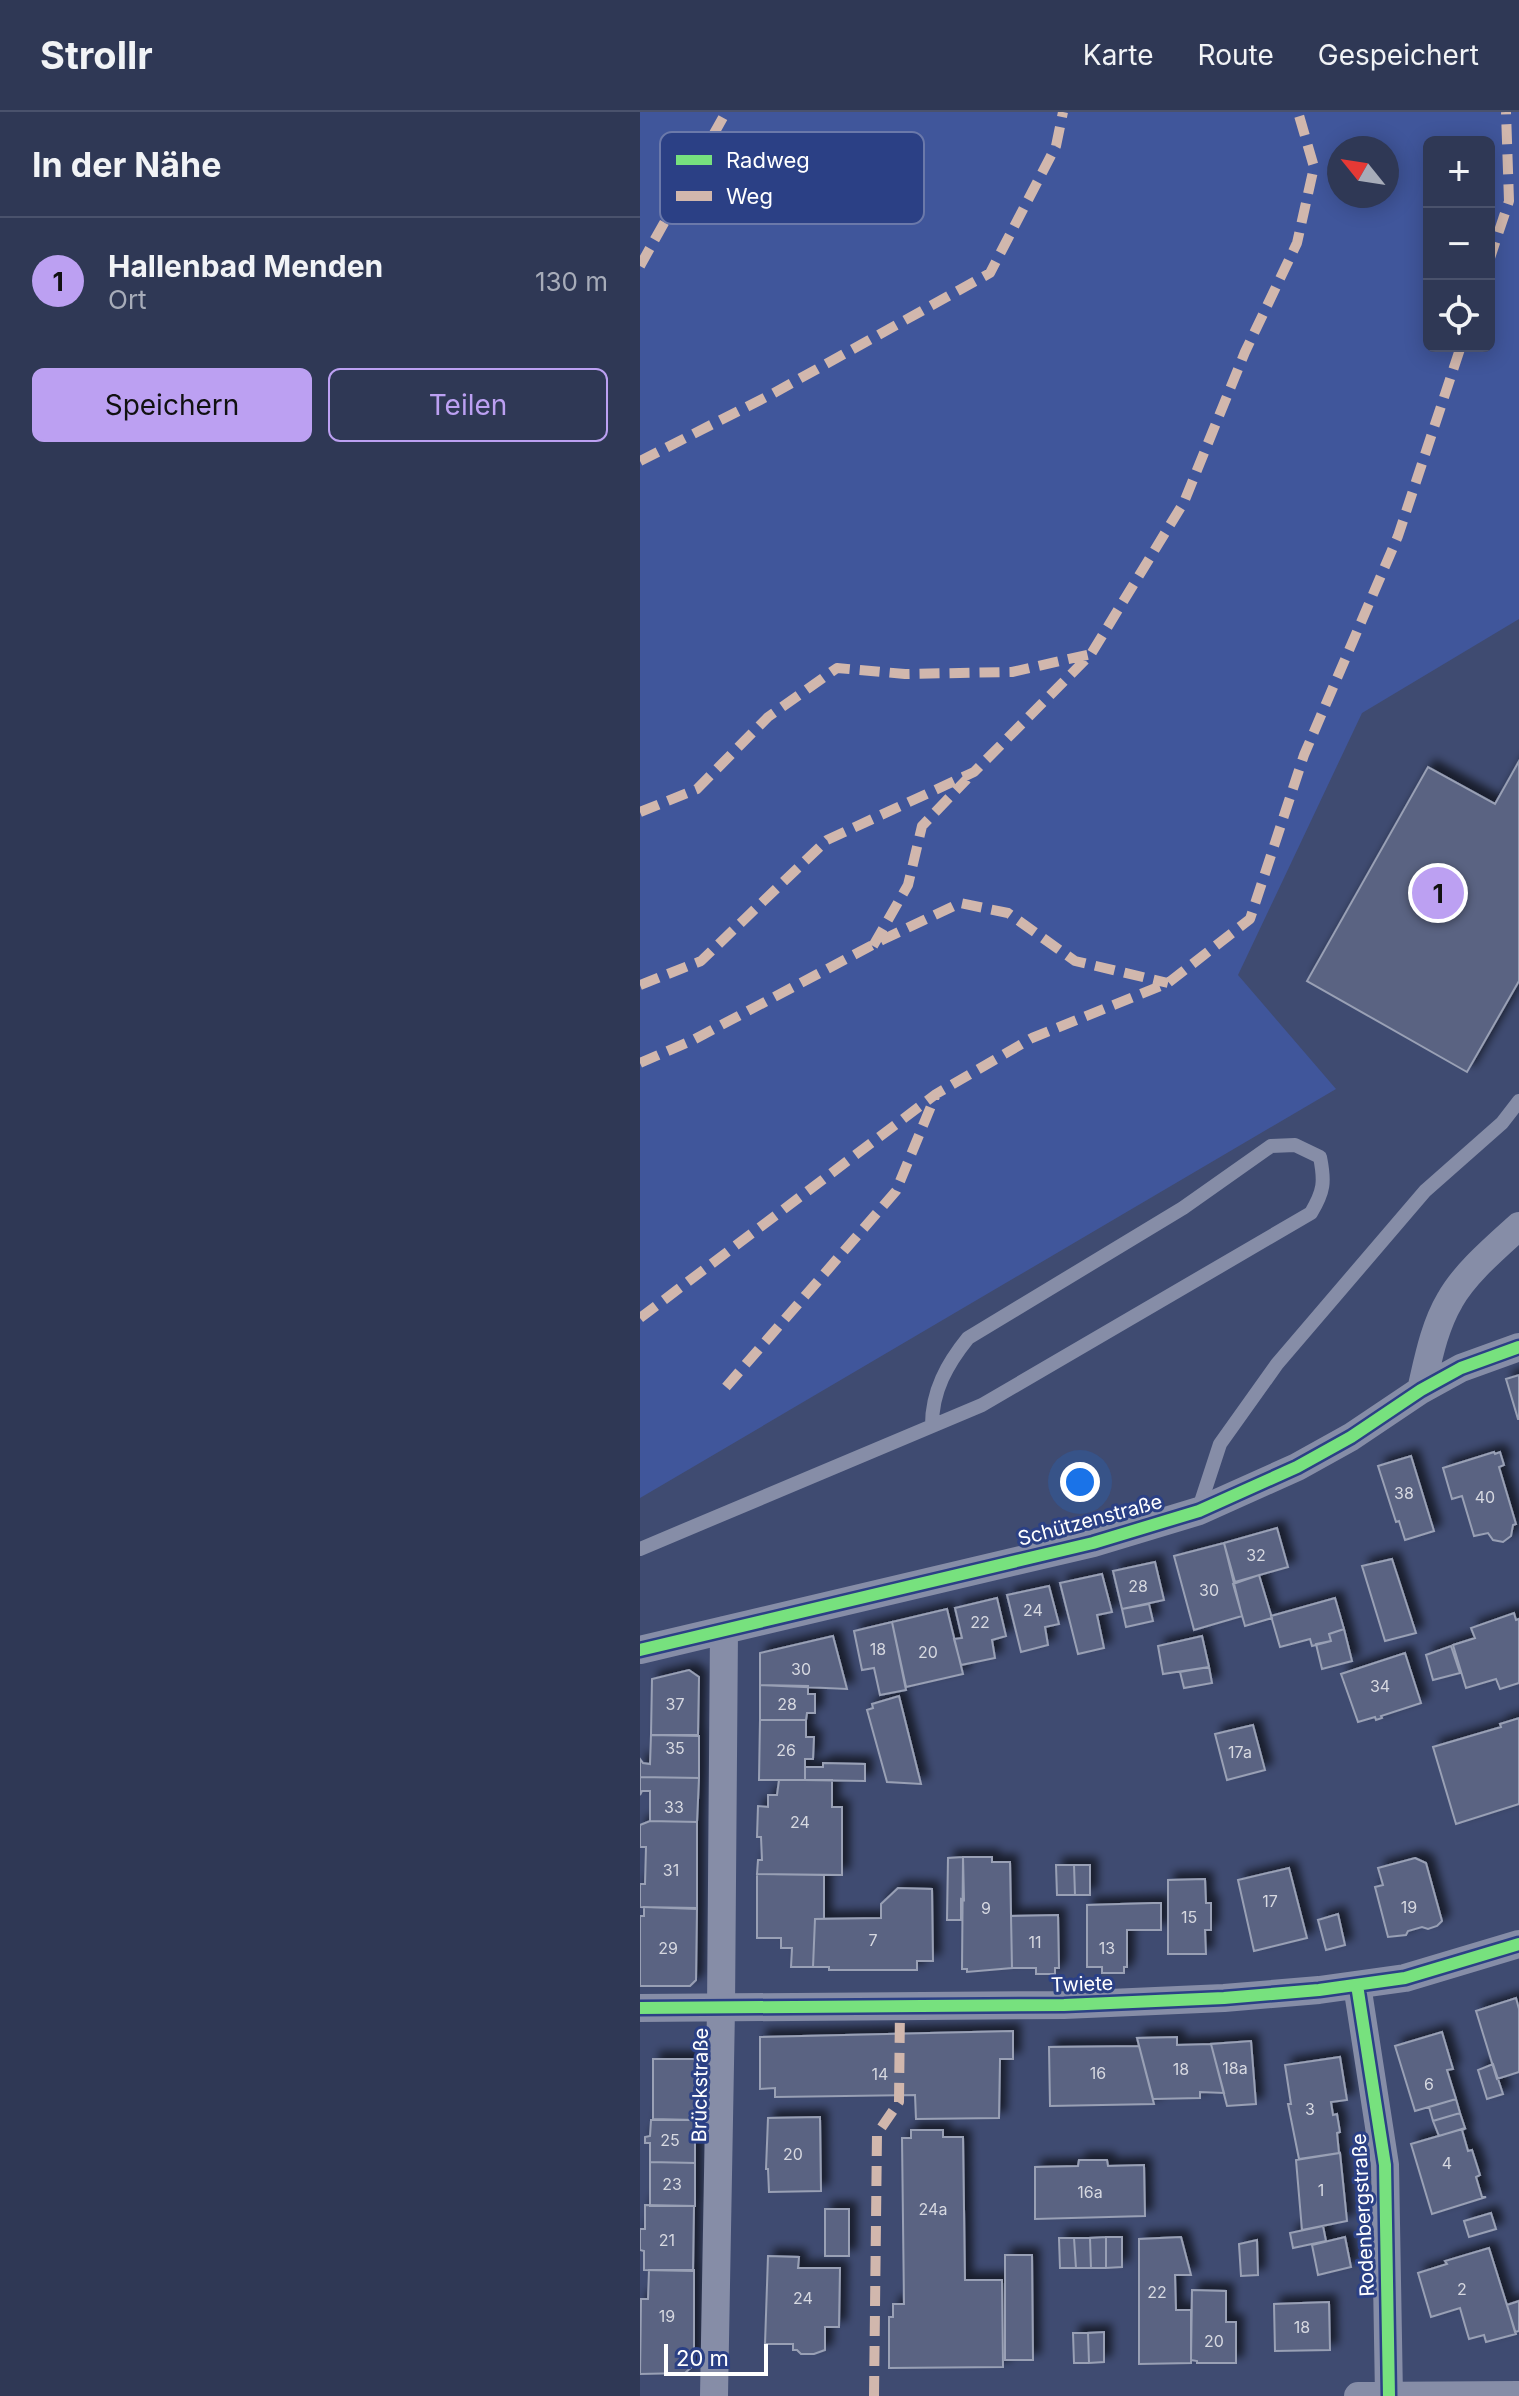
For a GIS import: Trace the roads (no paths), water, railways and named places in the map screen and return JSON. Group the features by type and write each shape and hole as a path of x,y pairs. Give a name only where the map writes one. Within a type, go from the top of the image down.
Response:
{"street":[{"path":"1421,1390 1433,1338 1450,1299 1491,1251 1519,1226"},
{"name":"Schützenstraße","path":"640,1650 1093,1543 1199,1511 1297,1467 1461,1368 1519,1347"},
{"name":"Brückstraße","path":"714,2396 724,1630"},
{"name":"Twiete","path":"640,2008 1064,2005 1224,1998 1405,1978 1519,1944"},
{"name":"Rodenbergstraße","path":"1357,1985 1385,2165 1389,2396"},
{"path":"1358,2396 1519,2395"}],"lane":[{"path":"1199,1511 1220,1444 1277,1364 1425,1191 1502,1123 1519,1101"},
{"path":"1502,1123 1519,1119"},
{"path":"640,1549 982,1405 1311,1213 1325,1180 1320,1157 1295,1145 1271,1146 1183,1208 968,1338 951,1359 932,1403 932,1425"}],"place":[{"name":"Hallenbad Menden","path":"1438,893"}]}
